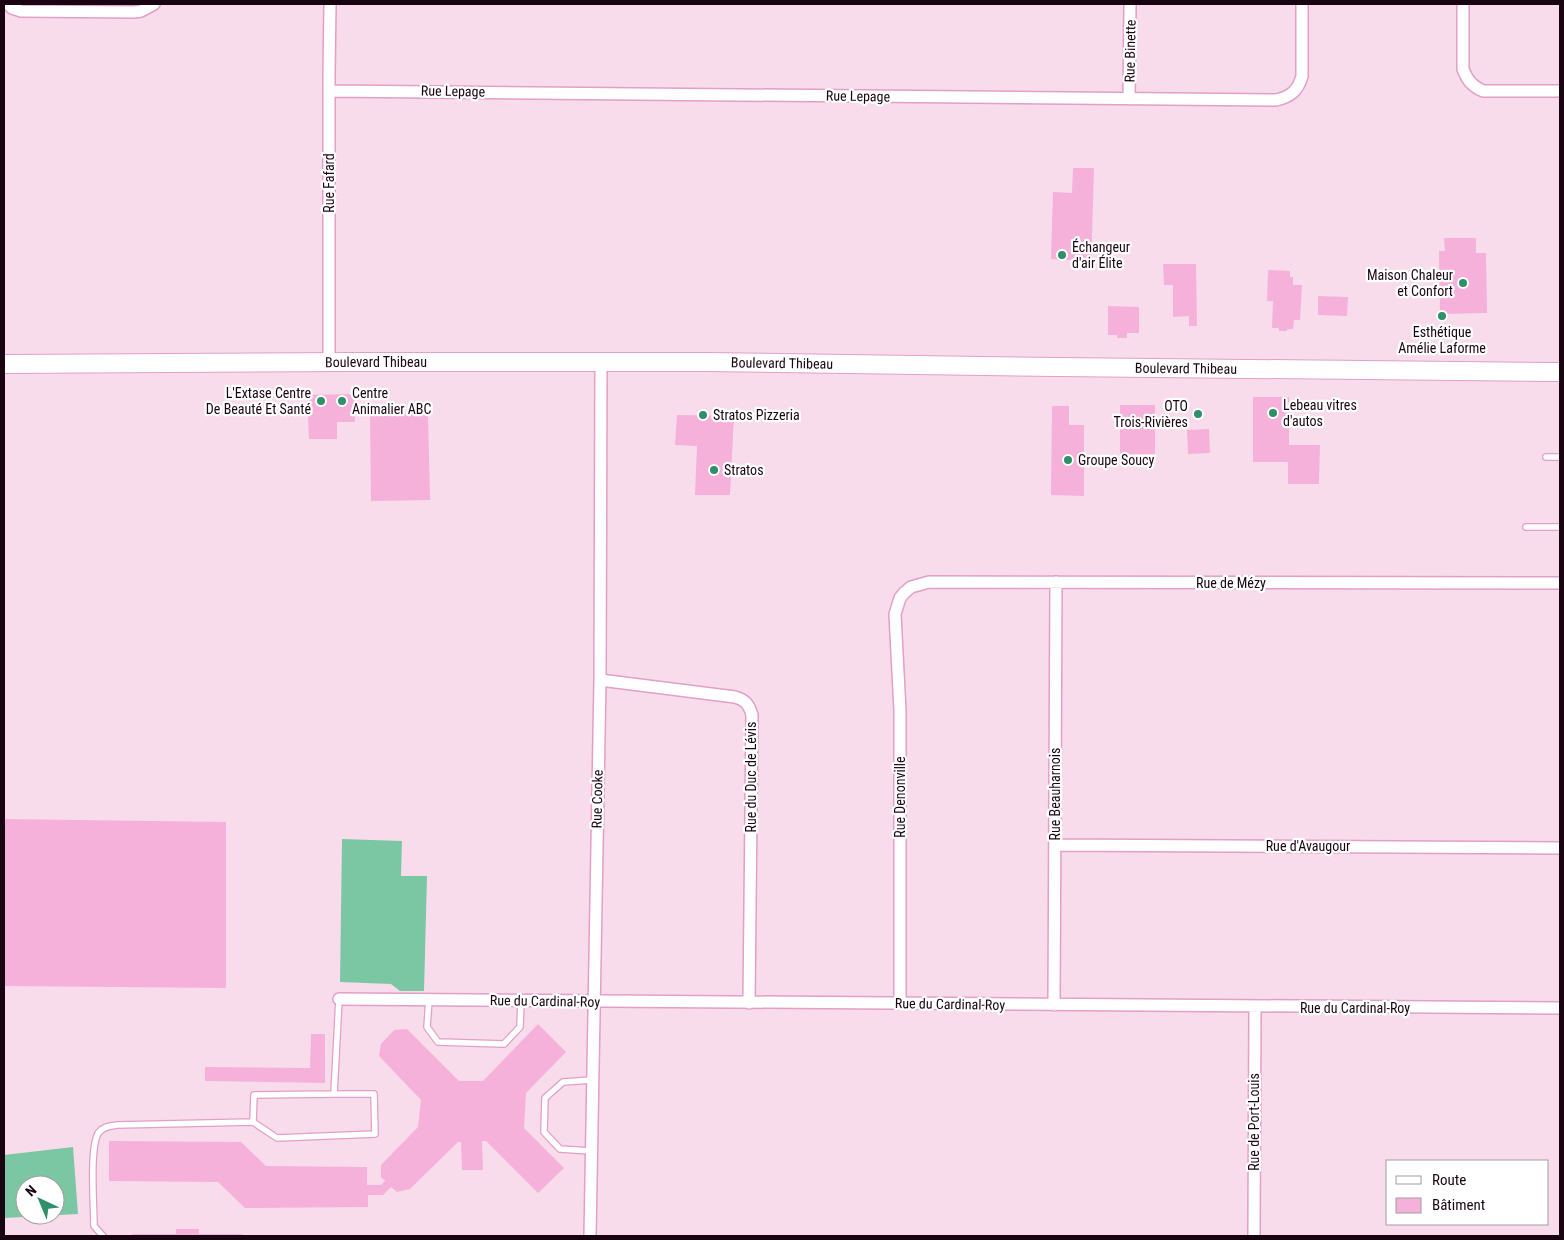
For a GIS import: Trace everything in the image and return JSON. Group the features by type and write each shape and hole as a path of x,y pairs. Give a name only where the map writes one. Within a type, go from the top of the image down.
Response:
{"main road":[{"name":"Boulevard Thibeau","path":"4,364 706,362 1560,372"}],"street":[{"path":"8,4 21,12 134,12 141,11 154,4"},
{"name":"Rue Fafard","path":"329,362 330,4"},
{"name":"Rue Binette","path":"1129,99 1130,4"},
{"name":"Rue Lepage","path":"329,91 1276,100 1288,97 1297,88 1302,76 1302,4"},
{"path":"1463,4 1463,69 1473,86 1483,91 1560,91"},
{"name":"Rue Cooke","path":"590,1236 600,680 601,362"},
{"name":"Rue de Mézy","path":"904,593 911,587 929,582 1560,583"},
{"name":"Rue Beauharnois","path":"1054,1005 1056,582"},
{"name":"Rue Denonville","path":"900,1003 900,711 895,614 900,598 904,593"},
{"name":"Rue du Duc de Lévis","path":"600,680 734,697 747,703 750,708 752,725 749,1002"},
{"name":"Rue d'Avaugour","path":"1055,845 1560,848"},
{"name":"Rue du Cardinal-Roy","path":"339,999 1560,1008"},
{"name":"Rue de Port-Louis","path":"1254,1236 1255,1007"}],"lane":[{"path":"1546,458 1560,457"},
{"path":"1526,527 1560,527"},
{"path":"334,1094 339,999"},
{"path":"430,1000 427,1027 438,1042 504,1044 520,1027 521,1001"},
{"path":"591,1151 560,1149 544,1132 545,1098 563,1082 592,1080"},
{"path":"103,1236 94,1226 94,1147 99,1132 107,1126 253,1122 276,1138 375,1134 374,1094 254,1095 253,1122"}],"green space":[{"path":"342,839 402,841 401,876 427,876 424,991 400,991 391,984 340,982"},
{"path":"73,1147 78,1214 65,1215 65,1175 15,1175 15,1217 4,1218 4,1155"}],"building":[{"path":"1073,168 1094,168 1091,268 1072,267 1072,260 1051,259 1053,192 1072,193"},
{"name":"Maison Chaleur et Confort","path":"1444,238 1476,238 1476,253 1486,253 1487,313 1440,314 1439,251 1445,251"},
{"path":"1163,264 1196,264 1197,326 1189,326 1189,316 1173,317 1173,285 1164,285"},
{"path":"1268,270 1290,271 1290,277 1293,277 1293,285 1302,285 1300,320 1294,320 1293,329 1279,331 1279,328 1272,328 1273,301 1267,301"},
{"path":"1318,296 1348,297 1347,316 1318,315"},
{"path":"1108,306 1139,307 1139,333 1127,333 1127,338 1117,338 1117,335 1108,335"},
{"path":"354,394 355,422 337,422 337,439 309,439 307,395"},
{"path":"1253,397 1289,397 1289,445 1320,445 1319,484 1288,484 1288,462 1253,462"},
{"path":"1120,405 1155,405 1155,454 1120,454"},
{"name":"Groupe Soucy","path":"1052,406 1069,406 1069,425 1084,425 1084,496 1051,495"},
{"path":"428,414 430,500 371,501 370,415"},
{"name":"Stratos","path":"677,415 734,416 730,495 695,495 697,446 675,445"},
{"path":"1209,429 1210,453 1188,454 1187,430"},
{"path":"4,819 226,822 226,988 4,986"},
{"path":"538,1024 566,1052 526,1093 524,1128 564,1168 538,1193 486,1141 482,1141 483,1170 462,1170 461,1142 458,1142 410,1189 397,1192 391,1187 383,1195 368,1195 368,1207 245,1208 218,1182 109,1181 109,1141 241,1142 266,1166 367,1167 367,1185 381,1185 385,1181 381,1177 381,1165 418,1127 421,1100 379,1056 381,1044 394,1030 407,1029 459,1081 483,1081"},
{"path":"311,1034 325,1034 325,1083 205,1081 205,1067 310,1068"},
{"path":"176,1229 199,1229 199,1234 242,1234 243,1236 132,1236 132,1234 176,1234"}],"place":[{"name":"Échangeur d'air Élite","path":"1062,255"},
{"name":"Maison Chaleur et Confort","path":"1463,283"},
{"name":"Esthétique Amélie Laforme","path":"1442,316"},
{"name":"L'Extase Centre De Beauté Et Santé","path":"321,401"},
{"name":"Centre Animalier ABC","path":"342,401"},
{"name":"Lebeau vitres d'autos","path":"1273,413"},
{"name":"OTO Trois-Rivières","path":"1198,414"},
{"name":"Stratos Pizzeria","path":"703,415"},
{"name":"Groupe Soucy","path":"1068,460"},
{"name":"Stratos","path":"714,470"}]}
